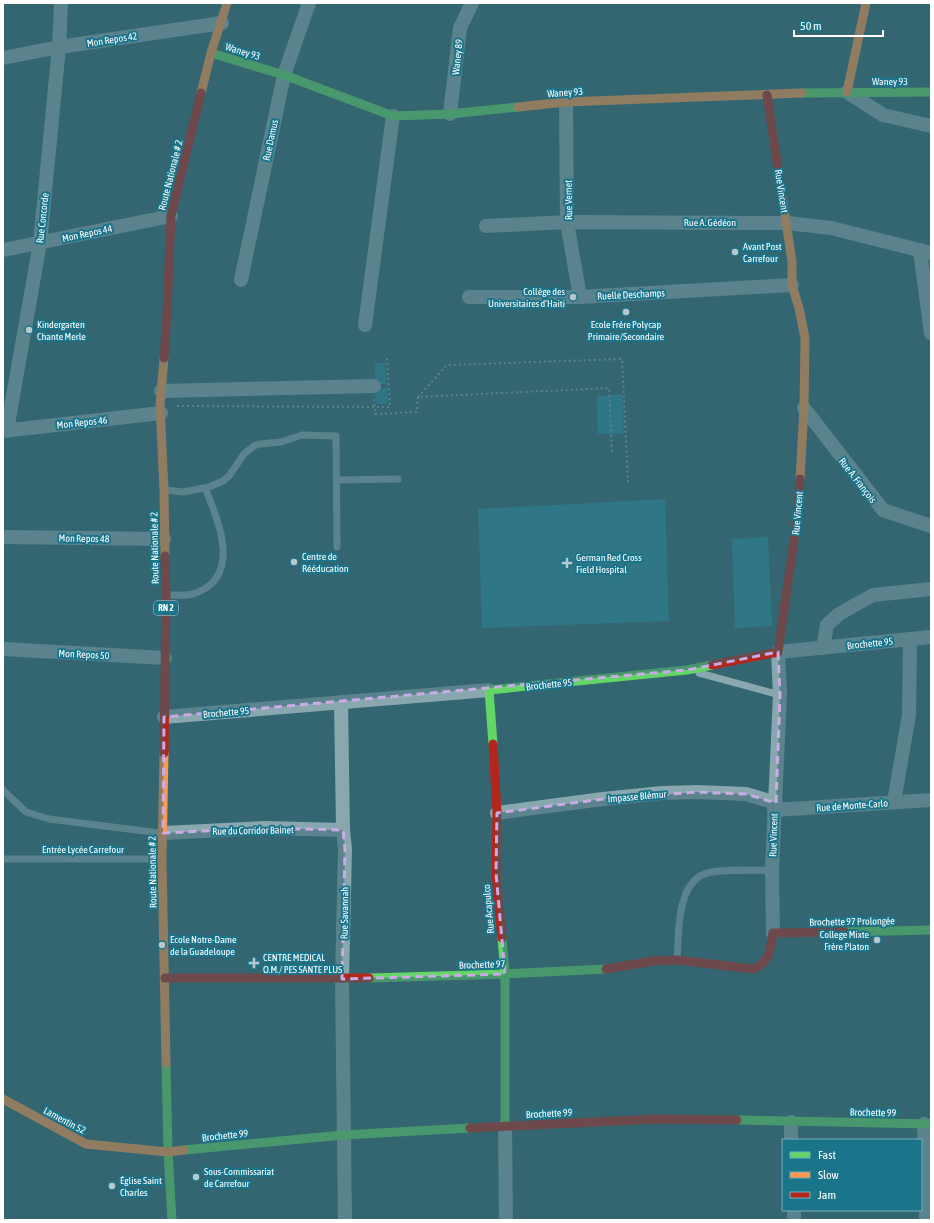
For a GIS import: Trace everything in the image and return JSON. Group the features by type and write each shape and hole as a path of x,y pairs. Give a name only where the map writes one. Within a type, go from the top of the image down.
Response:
{"street":[{"name":"Rue Concorde","path":"5,431 40,243 59,47 61,3"},
{"name":"Route Nationale # 2","path":"172,1220 168,1152 162,860 166,595 161,391 167,314 171,216 211,53 222,23 227,3"},
{"name":"Rue Damus","path":"241,280 284,75 309,3"},
{"name":"Waney 89","path":"450,114 460,28 472,3"},
{"path":"866,3 847,92 882,115 931,126"},
{"name":"Mon Repos 42","path":"3,58 59,47 222,23"},
{"name":"Waney 93","path":"211,53 284,75 393,116 450,114 566,102 847,92 931,92"},
{"name":"Rue Vincent","path":"767,95 787,223 792,261 792,285 799,308 805,338 804,408 797,519 778,652 780,695 772,870 773,933"},
{"name":"Rue Vernet","path":"566,102 568,222 580,297"},
{"path":"365,324 393,116"},
{"name":"Mon Repos 44","path":"3,250 171,216"},
{"name":"Rue A. Gédéon","path":"486,226 568,222 787,223 831,228 925,251"},
{"path":"925,251 931,332"},
{"name":"Ruelle Deschamps","path":"470,298 580,297 792,285"},
{"path":"161,391 374,386"},
{"name":"Rue A. François","path":"804,408 882,510 931,526"},
{"name":"Mon Repos 46","path":"5,431 161,409"},
{"name":"Mon Repos 48","path":"3,537 164,539"},
{"path":"823,648 827,625 839,614 873,595 931,589"},
{"name":"Brochette 95","path":"164,717 489,690 687,670 778,652 931,637"},
{"path":"894,802 909,715 910,639"},
{"name":"Mon Repos 50","path":"3,649 165,658"},
{"name":"Rue Acapulco","path":"489,690 498,813 496,873 505,974 505,1126"},
{"name":"Rue Savannah","path":"341,702 343,830 345,849 342,979 345,1220"},
{"name":"Impasse Blémur","path":"498,813 603,799 662,793 690,792 746,794 775,806"},
{"name":"Rue de Monte-Carlo","path":"775,806 931,800"},
{"name":"Rue du Corridor Bainet","path":"163,833 264,828 343,830"},
{"name":"Brochette 97 Prolongée","path":"773,933 931,930"},
{"name":"Brochette 97","path":"165,978 342,979 505,974 607,969 653,961 677,960 697,961 753,969 766,961 770,954 773,933"},
{"name":"Lamentin 52","path":"3,1100 86,1144 168,1152"},
{"name":"Brochette 99","path":"168,1152 343,1135 655,1119 928,1124"},
{"path":"790,1122 791,1139"},
{"path":"926,1220 928,1124"},
{"path":"505,1126 506,1220"}],"lane":[{"path":"164,490 183,492 205,488 223,482 244,454 254,446 260,444 281,442 302,435 336,436 337,547"},
{"path":"337,480 398,479"},
{"path":"166,595 191,595 210,586 218,576 224,552 222,538 216,515 205,488"},
{"path":"687,670 780,695"},
{"path":"3,790 26,812 49,820 163,833"},
{"name":"Entrée Lycée Carrefour","path":"3,859 162,860"},
{"path":"677,960 681,908 684,897 697,878 703,874 715,872 772,870"}],"path":[{"path":"161,409 390,407 387,358"},
{"path":"375,414 417,412 418,397 447,365 622,359 628,483"},
{"path":"418,397 609,388 612,452"}],"highlighted area":[{"path":"778,652 780,695 776,803 746,794 697,792 603,799 497,813 496,873 505,974 342,979 345,849 343,830 264,828 163,833 164,717 687,670"}],"shaded area":[{"path":"375,363 385,363 386,384 375,384"},
{"path":"387,388 388,404 376,404 375,389"},
{"path":"622,394 624,434 598,434 597,396"},
{"path":"665,499 669,621 482,628 478,509"},
{"path":"768,537 772,626 735,628 732,539"}],"traffic: fast":[{"path":"211,53 284,75 393,116 450,114 518,107"},
{"path":"802,93 931,92"},
{"path":"493,744 489,690 687,670 712,665"},
{"path":"845,932 931,930"},
{"path":"502,938 505,974 505,1126"},
{"path":"369,978 606,969"},
{"path":"166,1063 168,1152 172,1220"},
{"path":"737,1120 931,1124"},
{"path":"184,1150 343,1135 470,1128"}],"traffic: slow":[{"path":"201,93 211,53 227,3"},
{"path":"847,92 866,3"},
{"path":"518,107 566,102 802,93"},
{"path":"782,196 792,261 792,285 799,308 805,338 804,408 800,479"},
{"path":"164,358 160,406 165,556"},
{"path":"164,753 162,859 166,1063"},
{"path":"3,1099 86,1144 168,1152 184,1150"}],"traffic: jam":[{"path":"164,358 171,216 201,93"},
{"path":"767,95 782,196"},
{"path":"712,665 778,652 797,519 800,479"},
{"path":"164,753 165,556"},
{"path":"493,744 497,813 496,873 502,938"},
{"path":"606,969 653,961 677,960 753,969 759,966 769,954 773,933 845,932"},
{"path":"165,978 369,978"},
{"path":"470,1128 655,1119 737,1120"}],"place":[{"name":"Avant Post Carrefour","path":"735,252"},
{"name":"Collège des Universitaires d’Haiti","path":"573,297"},
{"name":"Ecole Frère Polycap Primaire/Secondaire","path":"626,312"},
{"name":"Kindergarten Chante Merle","path":"29,330"},
{"name":"Centre de Rééducation","path":"294,562"},
{"name":"German Red Cross Field Hospital","path":"567,563"},
{"name":"College Mixte Frère Platon","path":"877,940"},
{"name":"Ecole Notre-Dame de la Guadeloupe","path":"162,945"},
{"name":"CENTRE MEDICAL O.M./ PES SANTE PLUS","path":"254,963"},
{"name":"Sous-Commissariat de Carrefour","path":"196,1177"},
{"name":"Église Saint Charles","path":"112,1186"}]}
